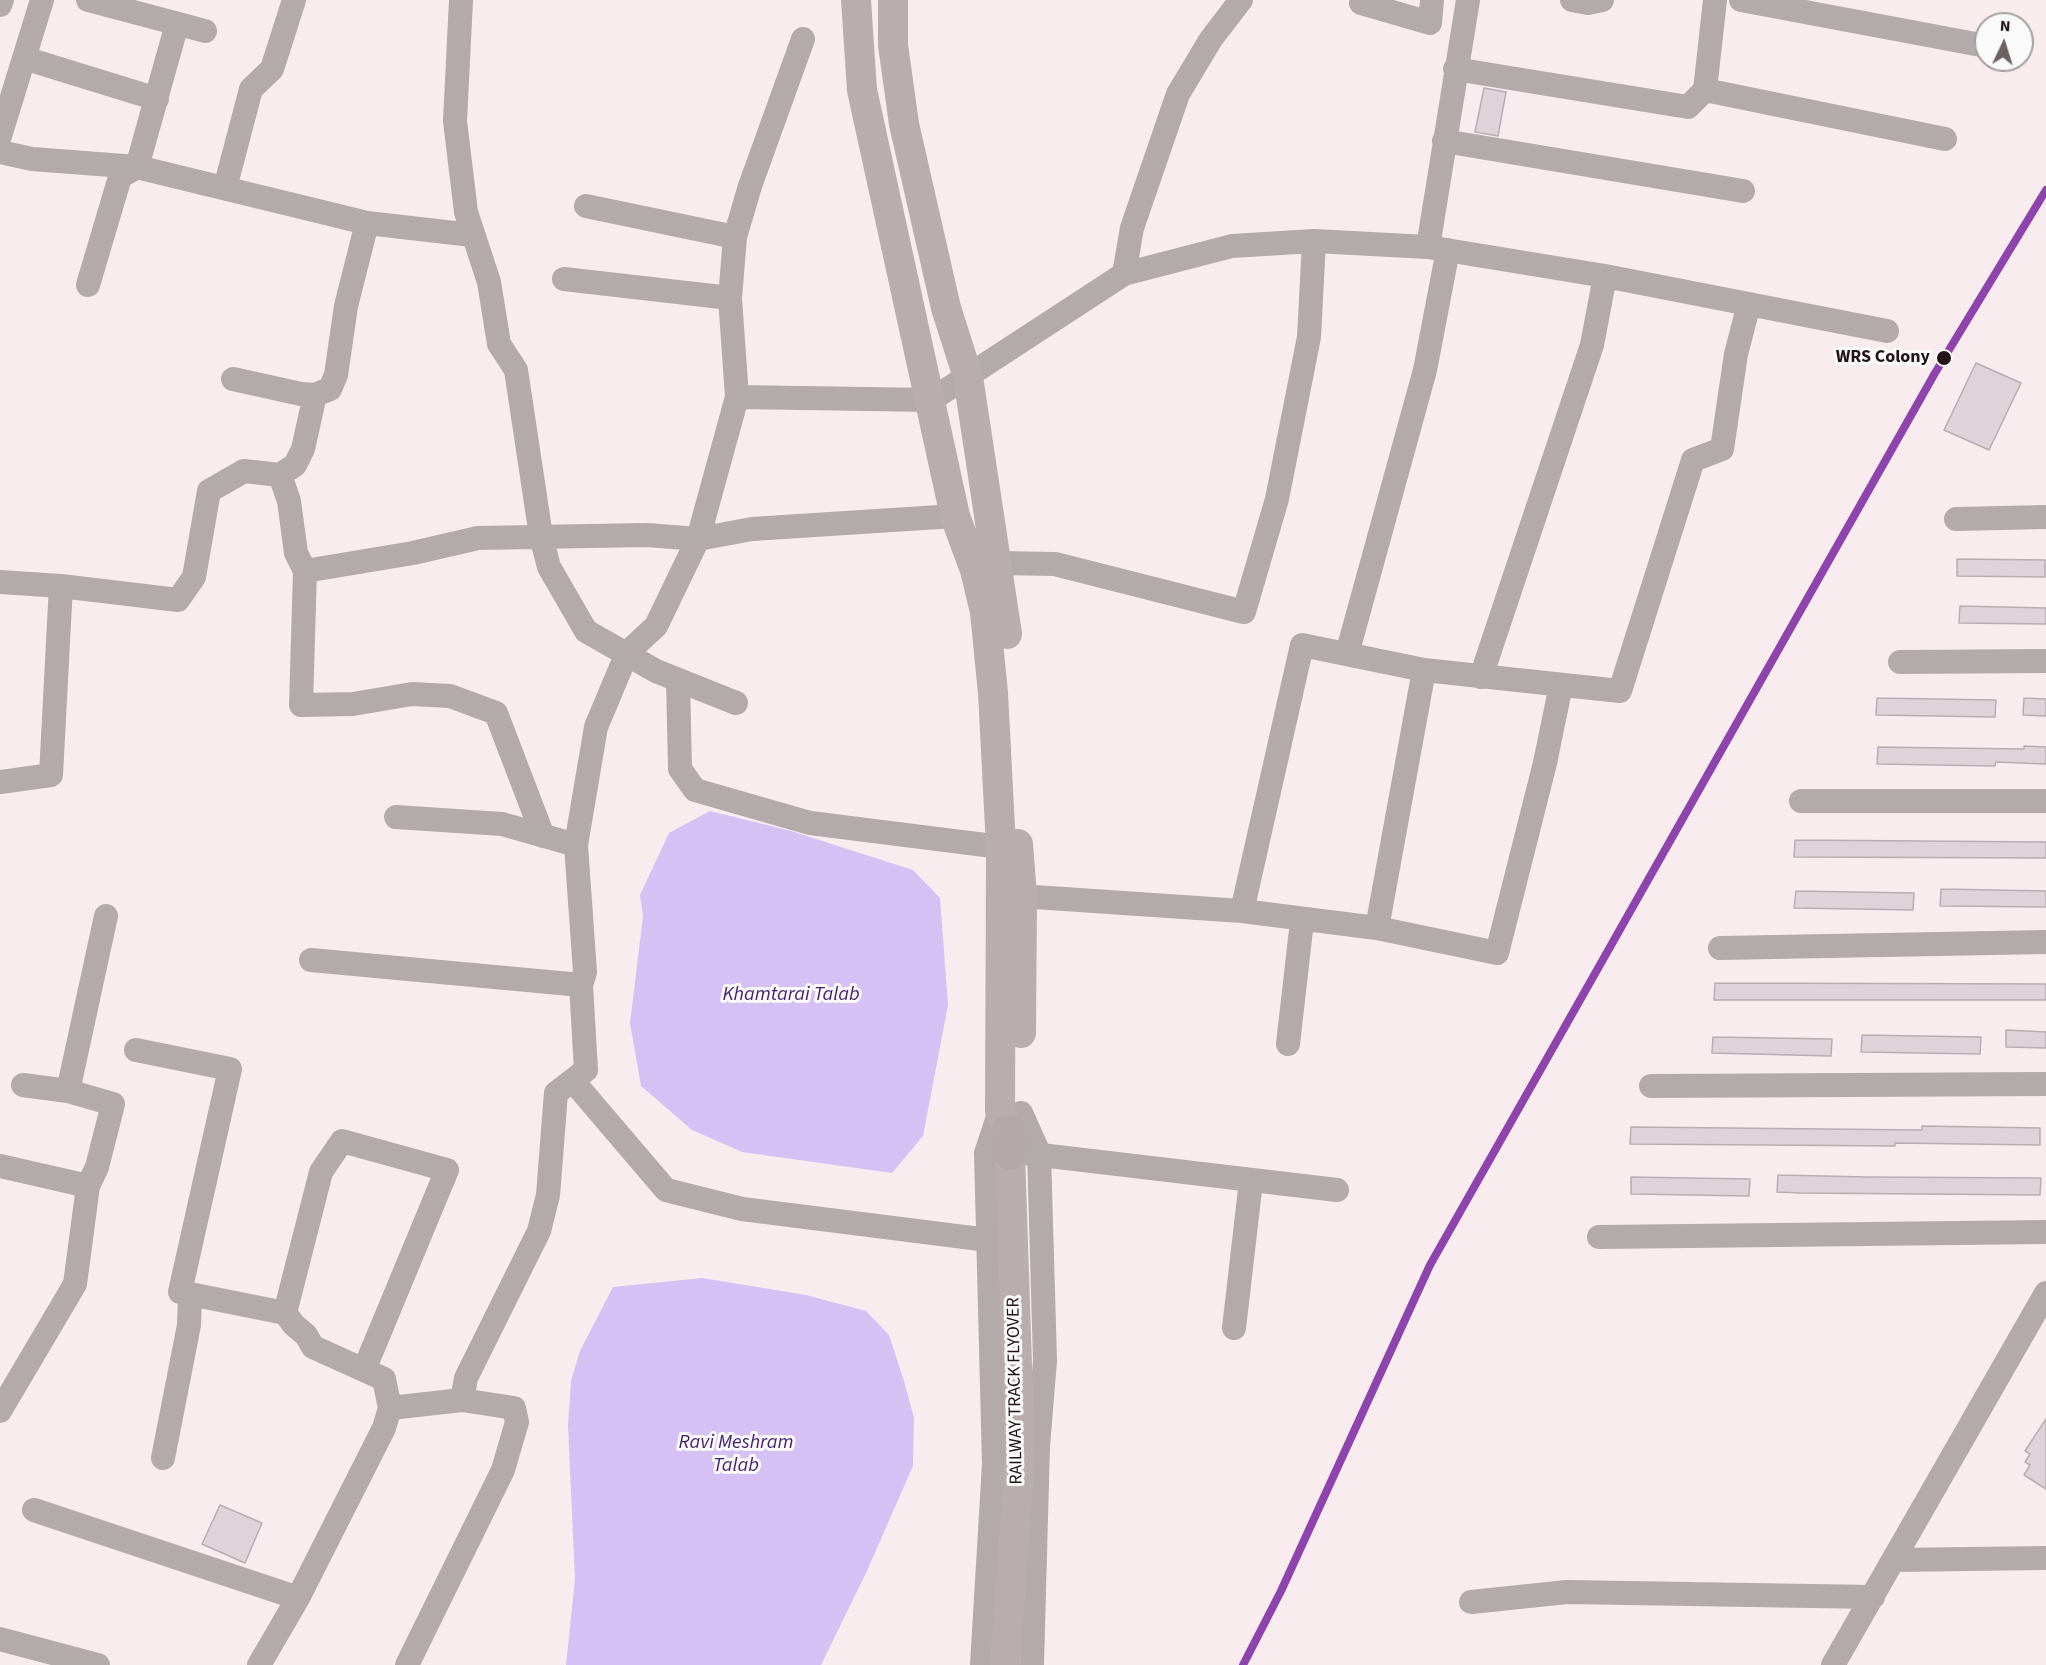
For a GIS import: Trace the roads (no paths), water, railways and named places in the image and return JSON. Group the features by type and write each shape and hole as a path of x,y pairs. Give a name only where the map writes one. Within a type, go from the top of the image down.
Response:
{"main road":[{"path":"856,0 862,90 955,516 986,566 1007,635 1011,896"},
{"path":"892,0 893,45 904,124 946,308 968,377 986,510 985,612 993,693 1000,847 1011,896"},
{"name":"RAILWAY TRACK FLYOVER","path":"1005,1665 1020,1456 1011,1136 1011,896"}],"street":[{"path":"0,5 2,0"},
{"path":"0,136 42,0"},
{"path":"88,0 205,31"},
{"path":"225,188 251,89 272,69 294,0"},
{"path":"461,0 455,121 466,212 489,282 499,344 516,370 541,536 549,567 586,631 678,681 736,703"},
{"path":"1124,274 1132,228 1178,94 1211,39 1241,0"},
{"path":"1362,0 1361,3 1430,23 1432,0"},
{"path":"1347,654 1425,370 1438,249 1444,141 1468,0"},
{"path":"1572,0 1588,3 1602,0"},
{"path":"1455,69 1688,107 1705,90 1715,0"},
{"path":"1741,0 1974,44"},
{"path":"88,285 120,177 137,167 158,99 177,24"},
{"path":"462,1400 466,1378 539,1231 548,1195 556,1094 586,1070 581,985 585,972 576,845 596,727 627,653 656,626 698,539 737,397 730,298 735,237 750,186 803,39"},
{"path":"24,58 158,99"},
{"path":"1705,90 1945,139"},
{"path":"1444,141 1743,191"},
{"path":"0,152 32,159 137,167 367,223 472,236"},
{"path":"586,206 735,237"},
{"path":"232,379 301,394 315,395 330,389 336,375 346,306 367,223"},
{"path":"737,397 931,400 1124,274 1232,246 1314,241 1438,249 1605,276 1887,331"},
{"path":"986,566 1055,564 1244,612 1277,499 1309,337 1314,241"},
{"path":"1481,677 1592,345 1605,276"},
{"path":"564,279 730,298"},
{"path":"1242,911 1302,645 1424,669 1561,686 1620,690 1693,460 1722,449 1736,354 1749,304"},
{"path":"0,582 61,586 178,600 194,577 209,491 244,471 280,475 295,465 303,449 315,395"},
{"path":"280,475 289,501 296,553 305,571 301,705 353,704 412,694 450,696 496,713 543,836"},
{"path":"305,571 413,553 478,538 647,535 698,539 752,529 955,516"},
{"path":"1956,519 2046,517"},
{"path":"0,782 51,775 61,586"},
{"path":"1900,662 2046,661"},
{"path":"1377,928 1424,669"},
{"path":"678,681 680,769 695,790 810,823 1000,847"},
{"path":"1011,896 1242,911 1302,921 1377,928 1497,953 1545,763 1561,686"},
{"path":"1801,801 2046,801"},
{"path":"396,818 502,824 576,845"},
{"path":"68,1091 106,916"},
{"path":"1288,1044 1302,921"},
{"path":"1720,948 2046,942"},
{"path":"311,960 581,985"},
{"path":"136,1050 230,1069 180,1292 190,1296 285,1313 306,1335 313,1347 384,1379 390,1408 384,1428 298,1598 259,1665"},
{"path":"573,1081 666,1190 742,1209 988,1240"},
{"path":"0,1411 75,1284 88,1186 97,1167 113,1104 68,1091 23,1084"},
{"path":"1651,1086 2046,1084"},
{"path":"1011,1136 1251,1181 1337,1190"},
{"path":"982,1665 994,1464 988,1240 1011,1136"},
{"path":"1011,1136 1046,1361 1038,1446 1032,1665"},
{"path":"285,1313 321,1172 342,1141 447,1170 364,1370"},
{"path":"0,1166 88,1186"},
{"path":"1234,1328 1251,1181"},
{"path":"1599,1237 2046,1232"},
{"path":"1833,1665 2046,1293"},
{"path":"163,1458 189,1326 190,1296"},
{"path":"390,1408 462,1400 514,1408 517,1422 503,1470 407,1665"},
{"path":"34,1510 298,1598"},
{"path":"1893,1560 2046,1558"},
{"path":"1471,1602 1567,1592 1873,1597"},
{"path":"0,1639 98,1665"}],"water":[{"name":"Khamtarai Talab","path":"710,811 791,831 913,870 940,898 948,1005 923,1136 892,1173 742,1152 692,1130 641,1086 630,1023 643,916 640,895 669,833"},
{"name":"Ravi Meshram Talab","path":"702,1278 806,1295 866,1311 889,1335 904,1381 914,1418 913,1466 866,1573 821,1665 566,1665 575,1579 568,1425 571,1381 580,1351 613,1287"}],"place":[{"name":"WRS Colony","path":"1944,358"}]}
